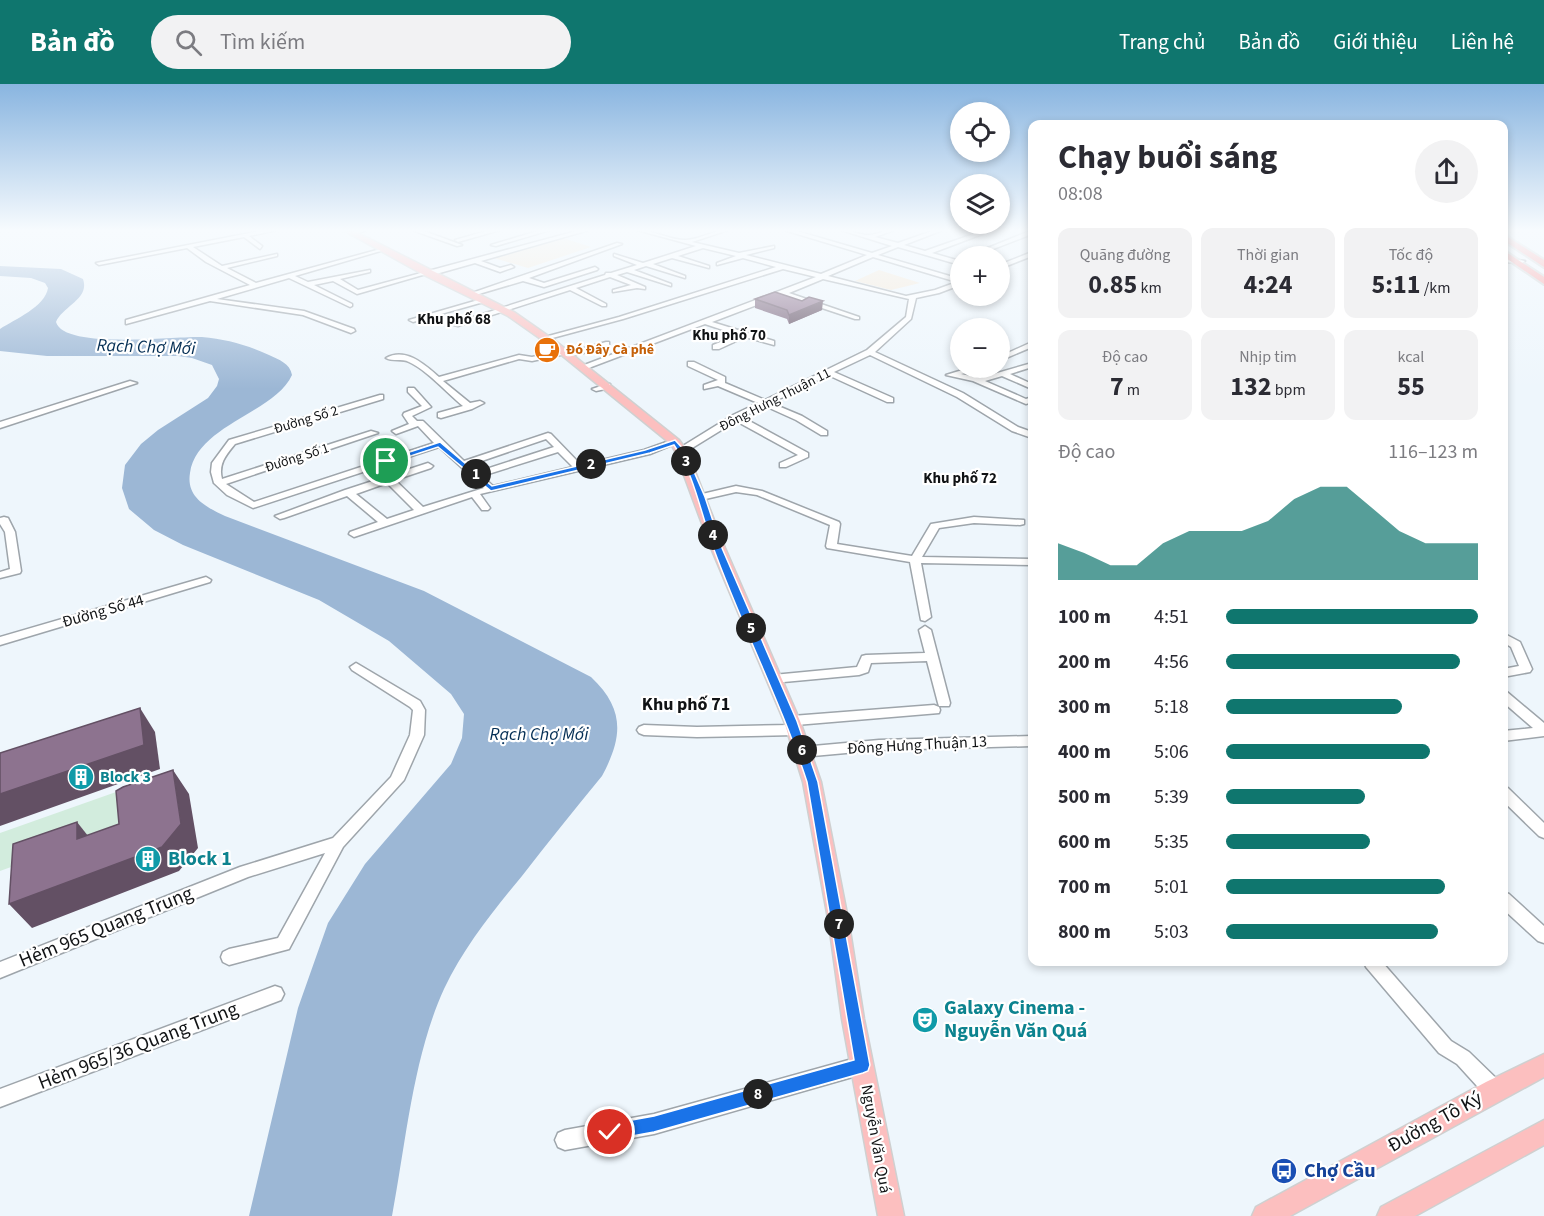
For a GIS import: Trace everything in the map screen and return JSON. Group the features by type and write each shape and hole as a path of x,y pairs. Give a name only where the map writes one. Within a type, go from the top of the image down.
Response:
{"main road":[{"name":"Nguyễn Văn Quá","path":"448,283 503,309 545,338 583,367 602,388 678,446 701,497 718,548 793,725 813,782 891,1216"},
{"name":"Đường Tô Ký","path":"1265,1216 1494,1090 1544,1065"},
{"path":"1390,1216 1544,1132"}],"street":[{"path":"251,283 255,285"},
{"path":"129,322 262,283"},
{"path":"309,284 315,283"},
{"path":"341,283 357,292 390,283"},
{"path":"472,294 506,283"},
{"path":"455,324 583,283"},
{"path":"615,291 639,287 629,283"},
{"path":"663,283 669,285"},
{"path":"545,338 621,318 733,283"},
{"path":"583,367 808,283"},
{"path":"848,283 898,297 913,298 950,286"},
{"path":"309,284 350,305"},
{"path":"382,285 397,292"},
{"path":"568,287 604,305"},
{"path":"783,293 857,318"},
{"name":"Đông Hưng Thuận 11","path":"354,534 474,493 578,467 678,446 870,352 909,318 913,298"},
{"path":"208,300 304,313 351,331"},
{"path":"413,320 485,300"},
{"path":"705,322 771,343"},
{"path":"716,347 746,334"},
{"path":"438,380 519,357 532,359 606,344"},
{"path":"1010,356 1028,346"},
{"path":"870,352 926,378 1002,419 1015,429 1028,434"},
{"path":"390,358 408,358 469,407"},
{"path":"692,364 716,375 722,380 721,384 799,418 824,433"},
{"path":"1010,371 1028,366"},
{"path":"829,373 890,400"},
{"path":"926,378 950,375"},
{"path":"1010,377 1028,385"},
{"path":"966,378 1028,401"},
{"path":"976,380 983,378"},
{"path":"707,387 722,382"},
{"path":"0,425 133,383"},
{"path":"411,390 426,407 407,415 415,425"},
{"name":"Đường Số 2","path":"219,483 215,472 216,463 219,455 232,442 380,397"},
{"path":"441,415 480,403"},
{"path":"736,417 805,455 783,465"},
{"path":"396,431 420,423 491,489"},
{"name":"Đường Số 1","path":"219,483 375,433"},
{"path":"464,464 548,436 578,467"},
{"path":"219,483 233,495 253,505 440,444"},
{"path":"477,475 560,447"},
{"path":"285,514 428,466"},
{"path":"388,479 421,511"},
{"path":"701,497 736,489 759,494 835,524 831,546 915,560 1028,562"},
{"path":"348,492 385,523"},
{"path":"474,493 485,508"},
{"path":"0,521 4,520 10,532 16,571 0,575"},
{"path":"644,730 698,732 793,725 939,707 915,560 935,526 974,520 1020,522"},
{"name":"Đường Số 44","path":"0,641 206,580"},
{"path":"1508,640 1516,645 1526,669 1508,672"},
{"path":"773,679 859,671 864,669 864,661 869,659 930,657"},
{"path":"229,957 283,944 338,843 398,780 417,735 419,710 415,704 356,667"},
{"path":"1508,699 1544,730"},
{"path":"1508,735 1544,730"},
{"name":"Đông Hưng Thuận 13","path":"802,752 879,745 1028,741"},
{"path":"1508,797 1544,832"},
{"name":"Hẻm 965 Quang Trung","path":"0,970 245,872 338,843"},
{"path":"1508,904 1544,936"},
{"path":"1375,966 1445,1047 1463,1058 1494,1090"},
{"name":"Hẻm 965/36 Quang Trung","path":"0,1098 275,994"},
{"path":"566,1140 654,1124 863,1065"}],"shaded area":[{"path":"862,283 920,283 891,290"}],"green space":[{"path":"121,792 125,823 116,829 0,871 0,833"}],"water":[{"name":"Rạch Chợ Mới","path":"45,283 84,283 83,292 56,322 63,331 99,339 211,338 261,351 284,362 289,368 292,375 283,388 270,400 221,431 196,457 190,473 191,489 205,505 225,516 424,591 591,677 610,700 615,712 617,736 602,776 490,916 470,944 444,989 433,1015 418,1071 392,1216 249,1216 298,1008 328,923 365,864 451,764 462,738 464,714 451,694 389,641 319,600 183,545 154,530 129,509 122,488 125,465 141,444 158,430 208,398 219,379 212,365 178,356 47,356 0,351 0,329 21,317 41,301 48,288"}],"building":[{"path":"775,292 802,301 809,297 823,301 789,315 787,310 755,299"},
{"path":"140,708 144,745 0,794 0,753"},
{"path":"173,770 181,824 162,847 9,904 13,844 77,822 77,839 119,824 116,791"}],"place":[{"name":"Đó Đây Cà phê","path":"547,350"},
{"name":"Block 3","path":"81,777"},
{"name":"Block 1","path":"148,859"},
{"name":"Galaxy Cinema - Nguyễn Văn Quá","path":"925,1020"},
{"name":"Chợ Cầu","path":"1284,1171"}],"district":[{"name":"Khu phố 68","path":"454,319"},
{"name":"Khu phố 70","path":"729,335"},
{"name":"Khu phố 72","path":"960,478"},
{"name":"Khu phố 71","path":"686,704"}],"route":[{"path":"386,461 440,444 491,489 647,452 675,442 701,497 718,548 756,642 792,721 813,782 831,891 839,924 853,1019 863,1065 654,1124 610,1132"}]}
